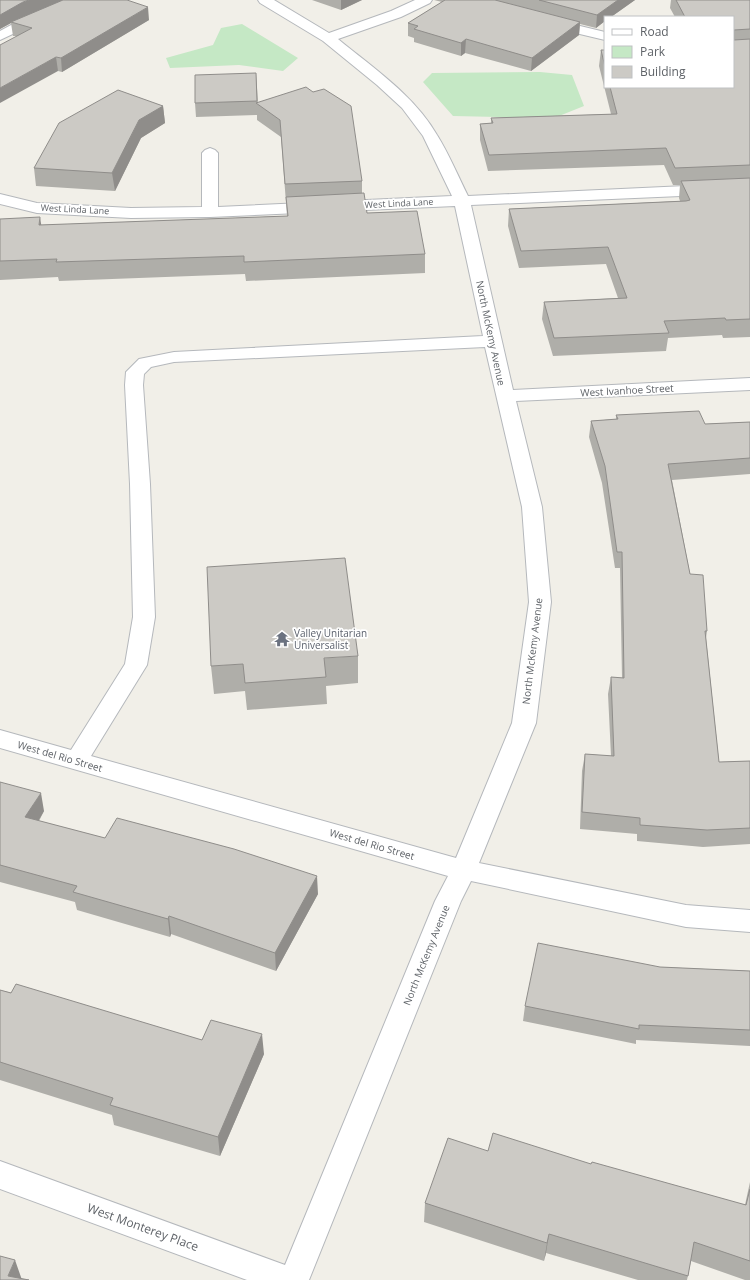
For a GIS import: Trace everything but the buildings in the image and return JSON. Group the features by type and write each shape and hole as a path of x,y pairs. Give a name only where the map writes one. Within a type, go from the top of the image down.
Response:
{"street":[{"path":"0,36 32,20 80,0"},
{"name":"North McKemy Avenue","path":"265,0 328,38 382,82 407,105 430,135 462,200 505,396 532,507 540,602 524,723 464,870 448,901 294,1280"},
{"path":"328,38 396,14 425,0"},
{"path":"540,20 604,36"},
{"path":"210,153 210,212"},
{"name":"West Linda Lane","path":"0,199 45,208 131,212 210,212 750,188"},
{"path":"76,761 136,665 144,617 140,484 134,386 135,372 145,363 174,357 493,341"},
{"name":"West Ivanhoe Street","path":"505,396 750,384"},
{"name":"West del Rio Street","path":"0,739 464,870 686,916 750,921"},
{"name":"West Monterey Place","path":"0,1175 285,1280"}],"green space":[{"path":"242,24 298,58 283,71 239,65 170,68 166,58 213,45 221,28"},
{"path":"540,72 572,75 584,106 554,118 453,116 423,82 432,73"}],"place":[{"name":"Valley Unitarian Universalist","path":"282,639"}]}
